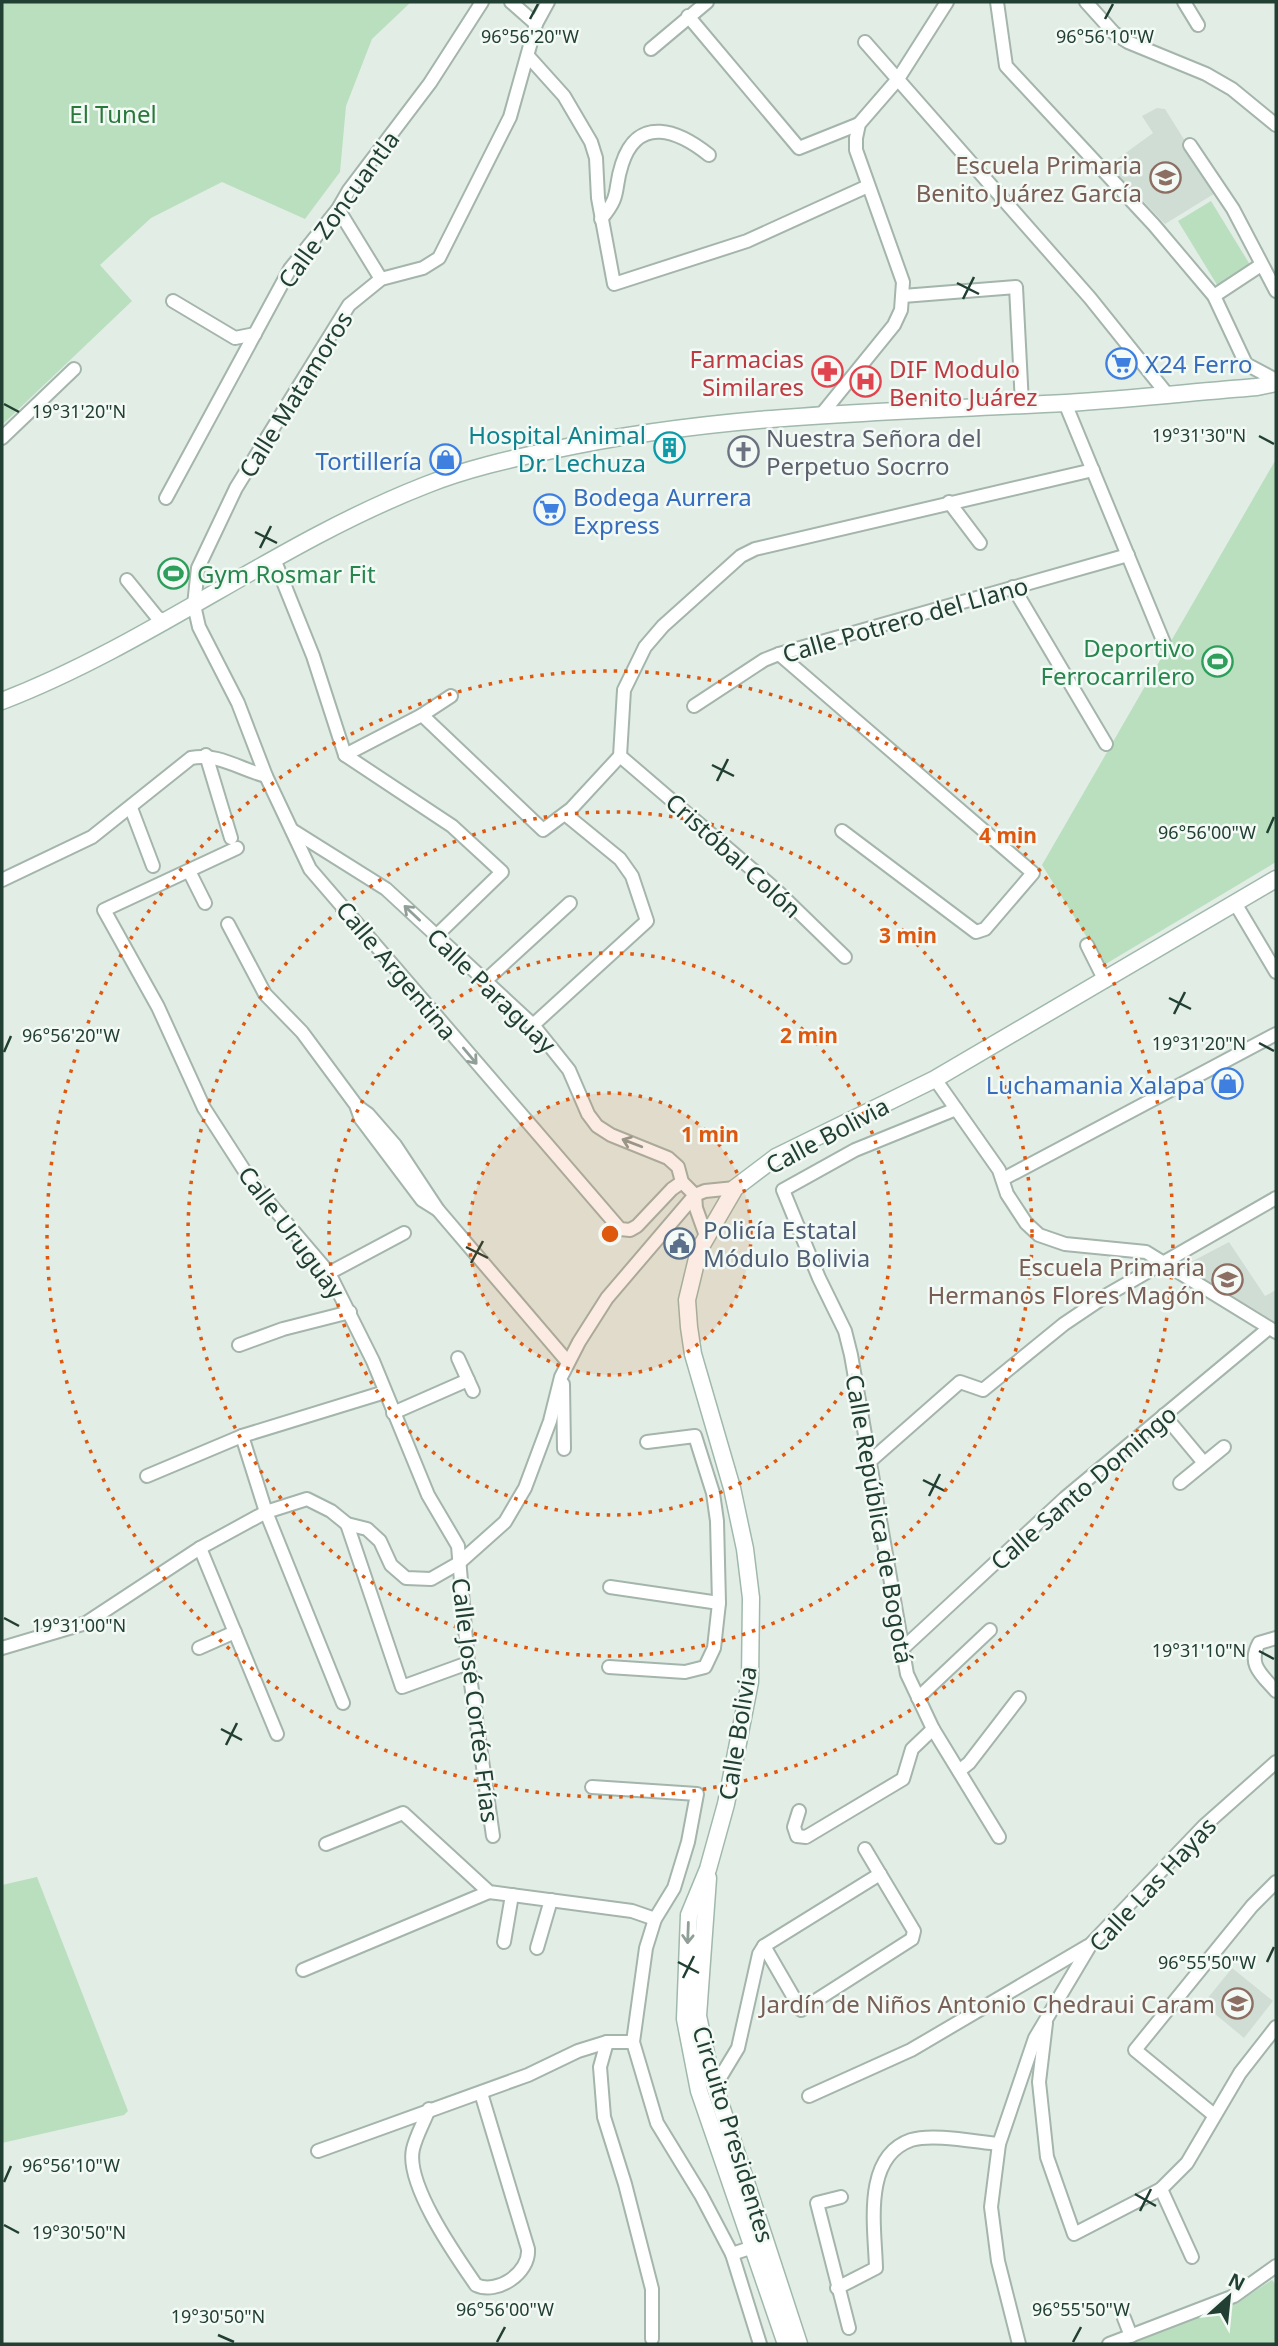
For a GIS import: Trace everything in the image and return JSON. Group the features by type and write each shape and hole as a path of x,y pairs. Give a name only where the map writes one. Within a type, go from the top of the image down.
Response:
{"main road":[{"path":"2,701 56,680 351,519 427,484 503,460 655,430 821,415 1065,403 1276,381"},
{"name":"Calle Bolivia","path":"708,1869 726,1804 750,1682 751,1598 746,1549 732,1488 693,1354 689,1327 688,1300 692,1272 706,1236 735,1188 776,1157 935,1079 1276,879"},
{"name":"Circuito Presidentes","path":"708,1869 698,2016 715,2086 799,2344"},
{"name":"Circuito Presidentes","path":"708,1869 689,1915 685,2019 699,2091 786,2344"}],"street":[{"name":"Calle Zoncuantla","path":"166,498 290,269 338,209 349,190 430,83 482,2"},
{"path":"511,2 536,24"},
{"name":"Calle Matamoros","path":"194,605 198,568 252,458 349,305 381,279 423,268 439,258 510,117 536,24 548,2"},
{"path":"651,49 707,2"},
{"path":"688,16 799,148 859,124 898,79 947,2"},
{"path":"998,2 1006,66 1154,225 1214,296 1246,364 1276,381"},
{"path":"1086,2 1114,33 1128,42 1206,74 1232,89 1276,125"},
{"path":"1184,2 1198,25"},
{"path":"865,43 1090,298 1167,394"},
{"path":"528,56 564,96 584,125 596,158 601,219 614,284 747,241 868,186"},
{"path":"821,415 894,325 903,296 903,282 856,150 859,124"},
{"path":"601,219 615,202 621,165 629,147 641,136 657,131 673,132 709,155"},
{"path":"1190,145 1219,186 1276,291"},
{"path":"338,209 381,279"},
{"path":"1214,296 1261,265"},
{"path":"903,296 1016,286 1022,404"},
{"path":"173,301 235,338 255,334"},
{"path":"2,438 74,369"},
{"path":"1065,403 1164,643"},
{"path":"422,715 543,830 565,814 620,756 624,690 639,657 663,626 741,556 755,549 1093,470"},
{"path":"949,502 980,543"},
{"name":"Calle Potrero del Llano","path":"694,706 764,660 779,654 1128,555"},
{"path":"275,559 313,656 345,755 452,826 502,872 437,936"},
{"path":"127,580 134,592 166,622"},
{"path":"1013,587 1106,744"},
{"name":"Calle Argentina","path":"194,605 200,626 238,703 266,776 300,853 310,869 620,1228 630,1230 637,1226 682,1182"},
{"path":"779,654 1033,873 985,929 976,932 965,927 842,831"},
{"path":"345,755 422,715 451,696"},
{"path":"2,880 92,837 191,758 206,755 266,776"},
{"path":"205,903 189,871 234,843 206,755"},
{"name":"Cristóbal Colón","path":"620,756 766,881 845,957"},
{"path":"131,808 153,866"},
{"path":"533,1025 648,921 632,876 620,859 565,814"},
{"name":"Calle Paraguay","path":"292,830 386,889 533,1025 565,1063 588,1114 597,1126 611,1135 668,1158 678,1167 682,1182 695,1195"},
{"name":"Calle Uruguay","path":"189,871 104,910 158,1007 204,1108 253,1184 329,1273 351,1312 428,1496 458,1546 459,1563"},
{"path":"485,981 570,903"},
{"path":"1235,903 1276,972"},
{"path":"228,924 265,994 302,1032 356,1105 368,1114 395,1145 438,1210 568,1361"},
{"path":"1087,945 1105,981"},
{"path":"1003,1179 1276,1034"},
{"path":"935,1079 1003,1179 1007,1194 1026,1223 1039,1235 1065,1244 1131,1249 1166,1262 1273,1330"},
{"name":"Calle República de Bogotá","path":"956,1109 855,1150 783,1190 819,1278 845,1331 900,1651 933,1729 999,1837"},
{"path":"2,1648 86,1623 200,1548 266,1512 307,1499 331,1511 347,1524 367,1529 380,1541 391,1565 406,1578 431,1579 459,1563 505,1522 519,1498 544,1441 561,1377 568,1361 607,1298 695,1195 705,1191 735,1188"},
{"path":"695,1195 696,1208 706,1236"},
{"path":"869,1462 960,1382 983,1390 1064,1324 1107,1295 1276,1198"},
{"path":"329,1273 404,1233"},
{"path":"239,1345 283,1329 351,1312"},
{"name":"Calle Santo Domingo","path":"900,1651 1065,1498 1164,1415 1273,1330"},
{"path":"393,1413 470,1385 458,1358"},
{"path":"561,1377 565,1389 564,1449"},
{"path":"147,1476 242,1436 385,1392"},
{"path":"1164,1415 1205,1463"},
{"path":"242,1436 266,1512 343,1703"},
{"path":"609,1667 685,1672 705,1667 713,1648 719,1603 717,1521 713,1493 695,1436 647,1442"},
{"path":"1180,1483 1224,1447"},
{"path":"713,1493 732,1488"},
{"path":"347,1524 401,1687 468,1663"},
{"path":"200,1548 277,1734"},
{"name":"Calle José Cortés Frías","path":"459,1563 468,1663 493,1836"},
{"path":"610,1587 719,1603"},
{"path":"918,1698 990,1630"},
{"path":"199,1648 234,1632"},
{"path":"1276,1638 1259,1643 1253,1654 1254,1665 1276,1691"},
{"path":"959,1771 970,1763 1019,1698"},
{"path":"799,1811 794,1827 797,1836 806,1837 857,1808 903,1779 912,1749 933,1729"},
{"name":"Calle Las Hayas","path":"1019,2344 998,2261 991,2207 999,2144 1035,2038 1091,1944 1204,1826 1276,1762"},
{"path":"593,1787 697,1794 688,1842 674,1888 655,1919 646,1948 634,2042 657,2123 701,2195 732,2254 761,2344"},
{"path":"326,1844 403,1814 489,1892"},
{"path":"764,1946 801,2010 912,1939 914,1931 865,1849"},
{"path":"715,2086 738,2048 759,1954 764,1946 880,1874"},
{"path":"1214,2115 1135,2050 1252,1906 1276,1882"},
{"path":"303,1970 489,1892 632,1911 655,1919"},
{"path":"504,1942 512,1895"},
{"path":"537,1948 551,1900"},
{"path":"809,2096 911,2050 1091,1944"},
{"path":"1047,2020 1040,2082 1047,2157 1074,2234 1161,2189 1187,2163 1240,2073 1276,2027"},
{"path":"318,2151 429,2109 481,2093 607,2042 634,2042"},
{"path":"607,2042 600,2067 604,2117 625,2184 652,2289 652,2339"},
{"path":"429,2109 412,2151 414,2171 438,2230 475,2285 485,2290 496,2288 525,2267 529,2259 481,2093"},
{"path":"837,2288 876,2268 874,2182 888,2157 911,2140 943,2138 999,2144"},
{"path":"1161,2189 1192,2258"},
{"path":"841,2197 817,2203 849,2328"},
{"path":"732,2254 753,2247"},
{"path":"1109,2344 1234,2296 1276,2266"},
{"path":"1124,2318 1131,2336"}],"shaded area":[{"name":"Escuela Primaria Benito Juárez García","path":"1157,108 1165,109 1217,192 1165,224 1109,165 1153,133 1142,116"},
{"name":"Escuela Primaria Hermanos Flores Magón","path":"1229,1242 1265,1296 1276,1290 1276,1330 1187,1271 1189,1263"},
{"name":"Jardín de Niños Antonio Chedraui Caram","path":"1232,1968 1273,2001 1244,2038 1203,2004"}],"green space":[{"name":"El Tunel","path":"2,2 411,2 372,39 346,106 340,172 305,219 222,182 151,218 100,265 132,301 2,425"},
{"path":"1211,201 1252,268 1219,288 1178,221"},
{"name":"Deportivo Ferrocarrilero","path":"1276,459 1276,862 1104,965 1042,865"},
{"path":"37,1877 128,2111 124,2115 2,2143 2,1885"},
{"path":"1272,2280 1276,2285 1276,2344 1123,2344 1236,2303"}],"place":[{"name":"Escuela Primaria Benito Juárez García","path":"1165,178"},
{"name":"X24 Ferro","path":"1122,363"},
{"name":"Farmacias Similares","path":"827,372"},
{"name":"DIF Modulo Benito Juárez","path":"866,382"},
{"name":"Hospital Animal Dr. Lechuza","path":"669,448"},
{"name":"Nuestra Señora del Perpetuo Socrro","path":"743,451"},
{"name":"Tortillería","path":"445,460"},
{"name":"Bodega Aurrera Express","path":"550,510"},
{"name":"Gym Rosmar Fit","path":"174,573"},
{"name":"Deportivo Ferrocarrilero","path":"1218,661"},
{"name":"Luchamania Xalapa","path":"1228,1084"},
{"name":"Policía Estatal Módulo Bolivia","path":"680,1243"},
{"name":"Escuela Primaria Hermanos Flores Magón","path":"1228,1280"},
{"name":"Jardín de Niños Antonio Chedraui Caram","path":"1238,2003"}]}
